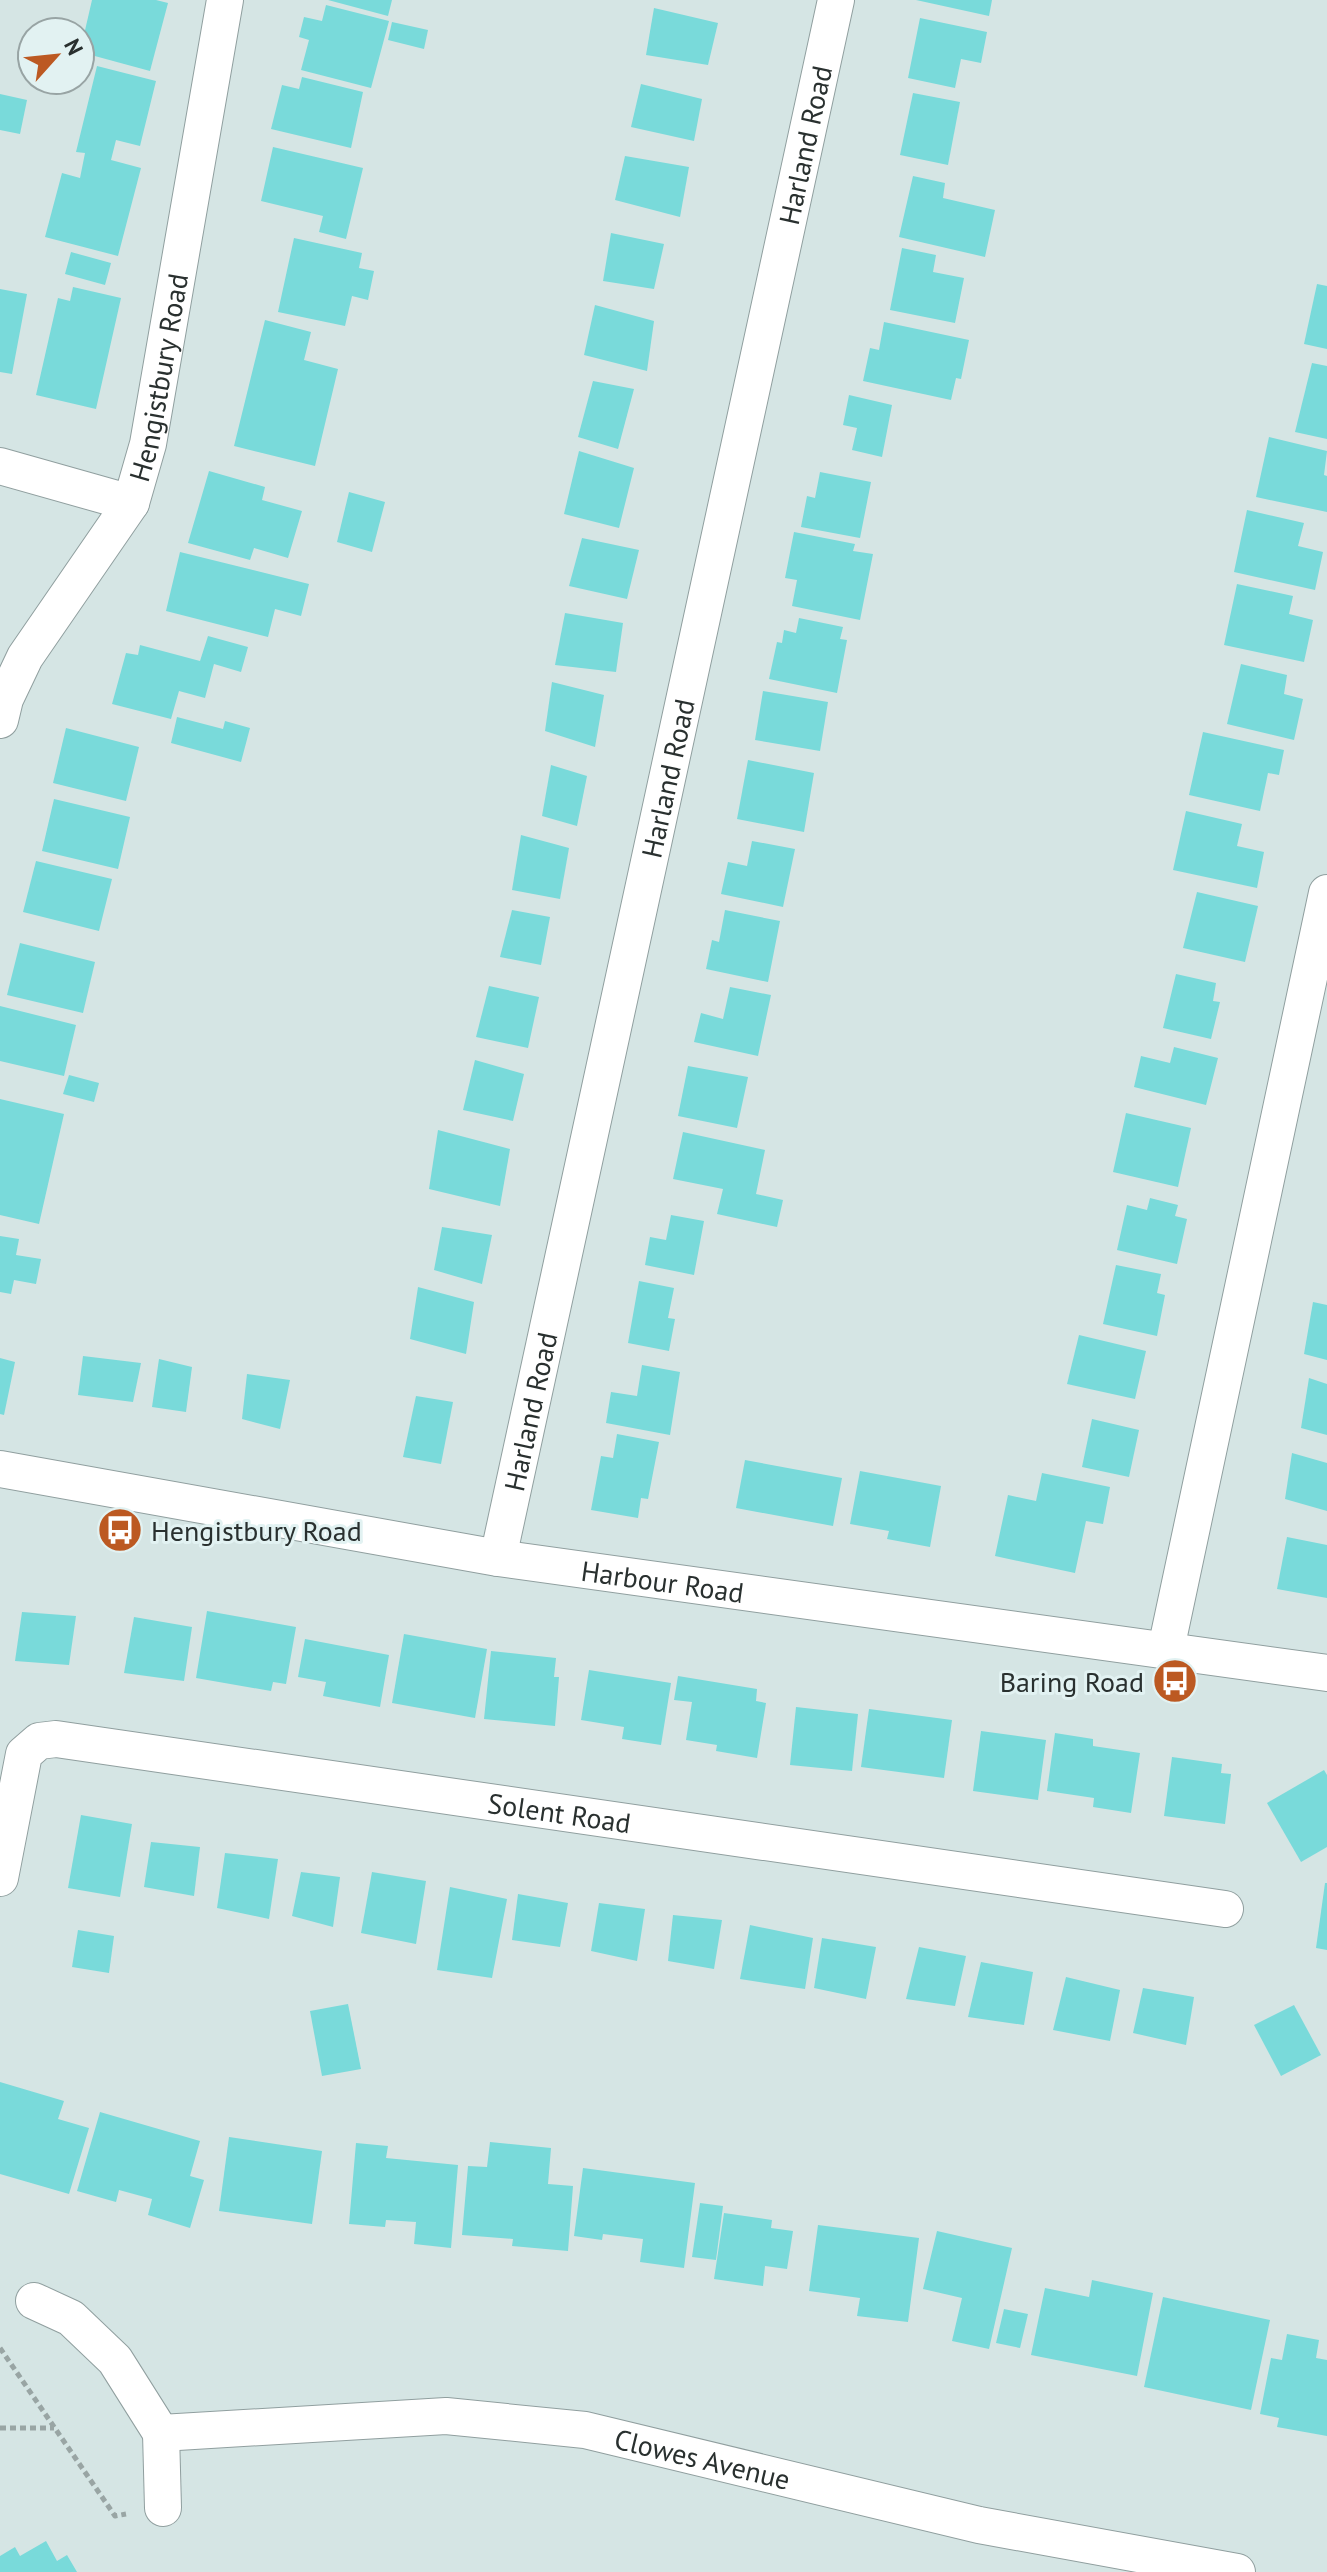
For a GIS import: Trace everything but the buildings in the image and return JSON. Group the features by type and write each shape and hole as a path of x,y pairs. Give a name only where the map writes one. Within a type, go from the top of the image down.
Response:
{"street":[{"name":"Hengistbury Road","path":"0,720 5,699 25,657 131,503 148,444 225,0"},
{"name":"Harland Road","path":"498,1558 836,0"},
{"path":"0,466 131,503"},
{"path":"1166,1649 1327,893"},
{"name":"Harbour Road","path":"0,1469 498,1558 1327,1673"},
{"name":"Solent Road","path":"0,1878 24,1754 39,1741 56,1739 1225,1909"},
{"path":"34,2301 71,2318 115,2360 161,2433 163,2508"},
{"name":"Clowes Avenue","path":"161,2433 446,2416 585,2430 979,2525 1237,2572"}],"path":[{"path":"0,2348 115,2516 163,2508"},
{"path":"0,2428 55,2428"}],"place":[{"name":"Hengistbury Road","path":"120,1530"},
{"name":"Baring Road","path":"1175,1681"}]}
